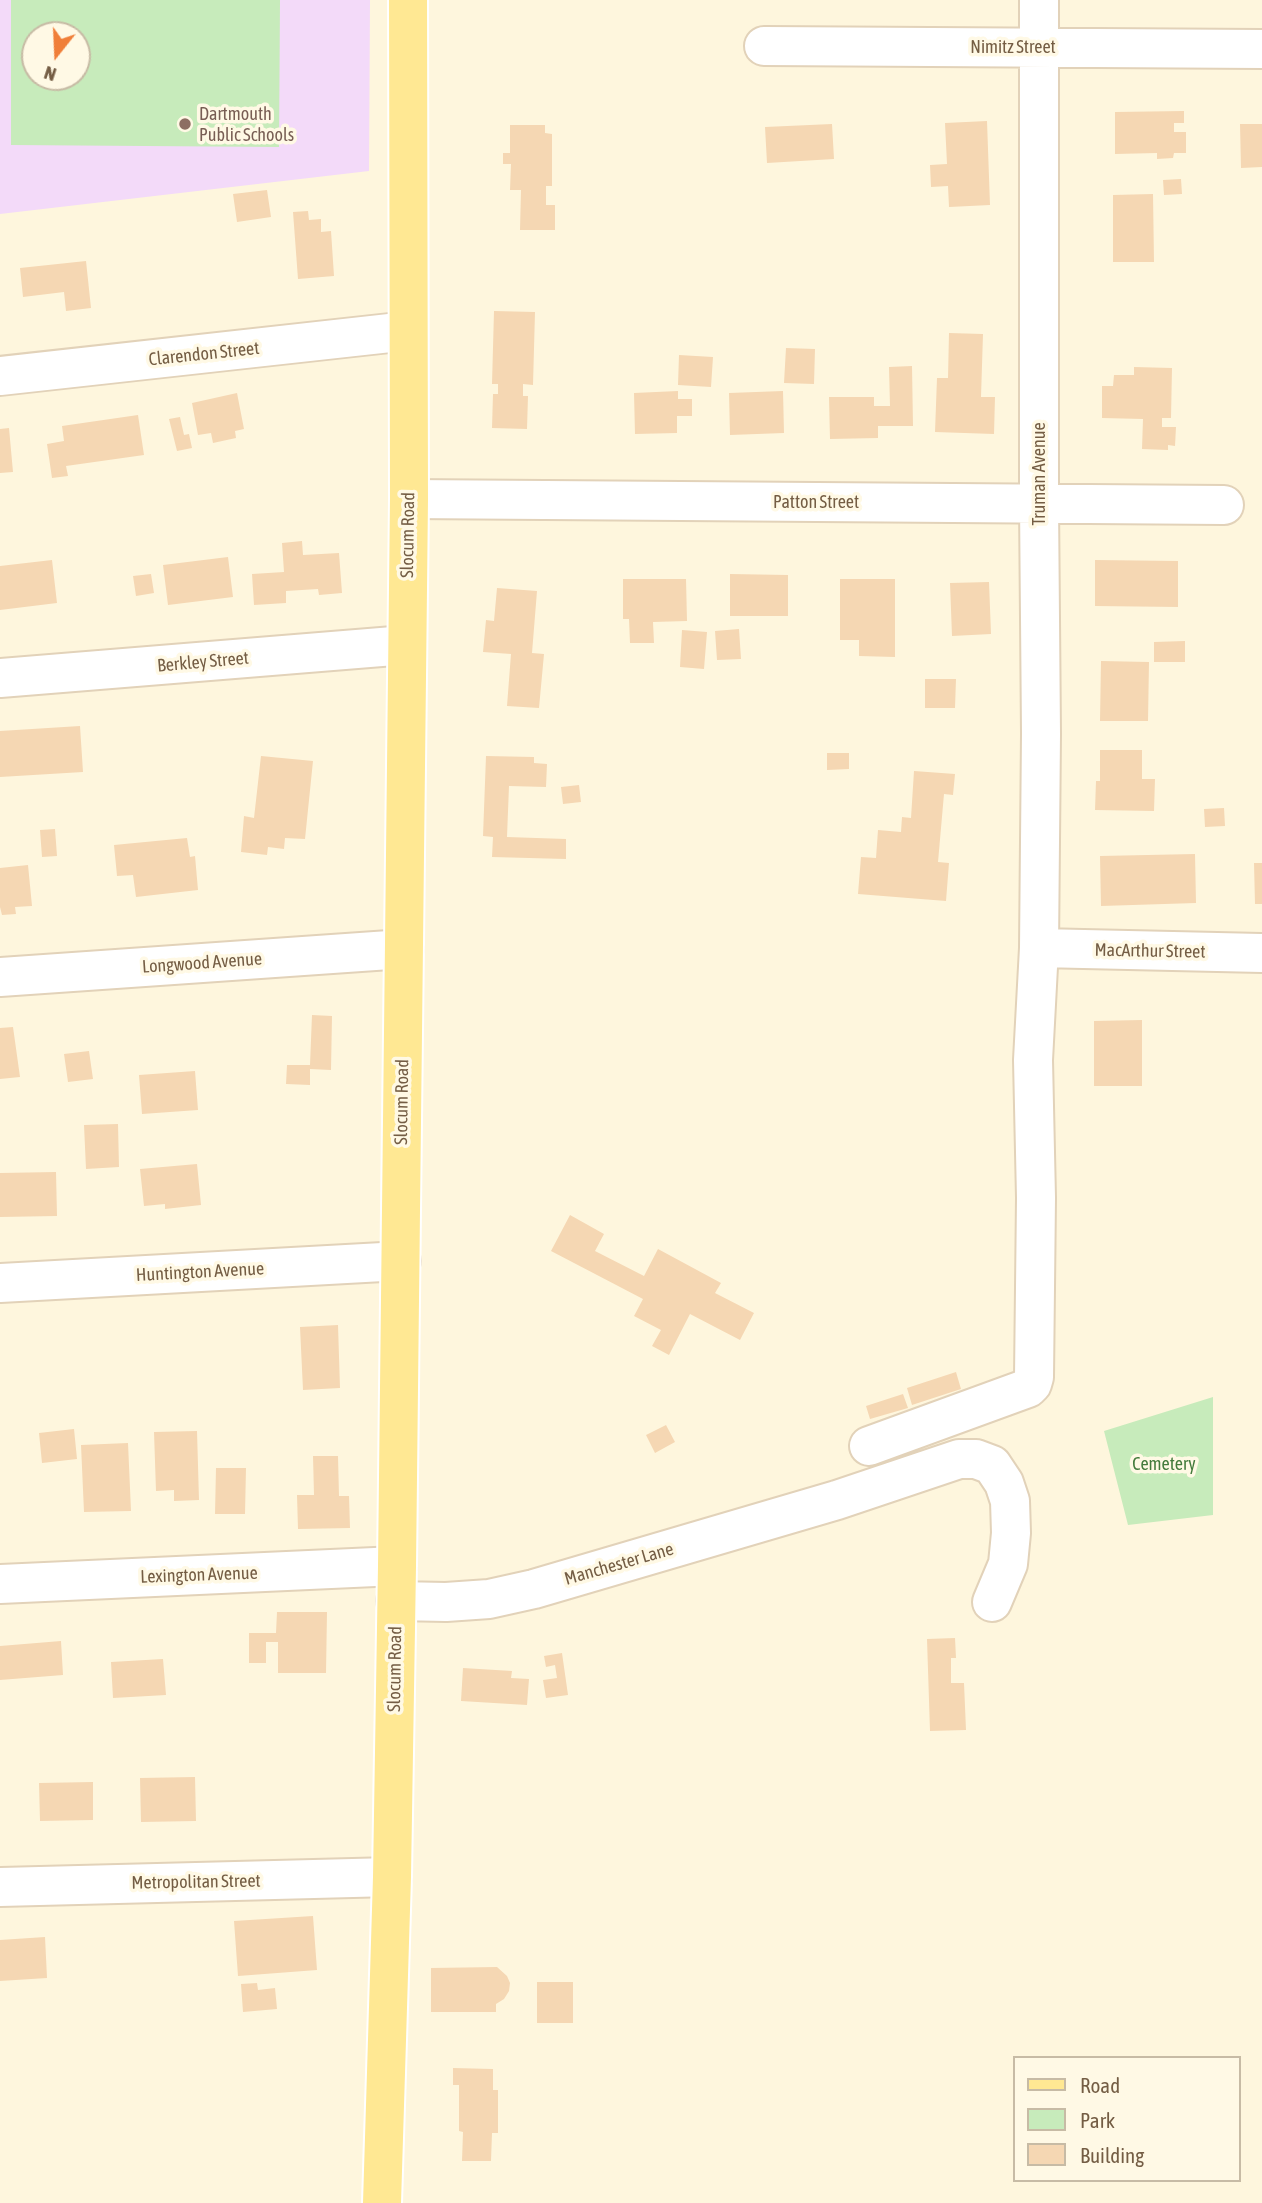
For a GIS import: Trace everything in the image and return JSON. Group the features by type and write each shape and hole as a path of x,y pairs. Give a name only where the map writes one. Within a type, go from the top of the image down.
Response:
{"main road":[{"name":"Slocum Road","path":"382,2203 392,1877 401,1261 409,499 408,0"}],"street":[{"name":"Truman Avenue","path":"869,1446 1028,1388 1034,1377 1036,1212 1033,1060 1039,948 1041,734 1040,0"},
{"name":"Nimitz Street","path":"765,46 1262,49"},
{"name":"Clarendon Street","path":"0,376 408,331"},
{"name":"Patton Street","path":"409,499 1224,505"},
{"name":"Berkley Street","path":"0,678 406,645"},
{"name":"MacArthur Street","path":"1039,948 1262,953"},
{"name":"Longwood Avenue","path":"0,977 404,949"},
{"name":"Huntington Avenue","path":"0,1283 401,1261"},
{"name":"Manchester Lane","path":"397,1584 446,1602 489,1599 523,1592 837,1500 959,1459 975,1459 992,1465 1004,1483 1010,1501 1008,1564 992,1602"},
{"name":"Lexington Avenue","path":"0,1584 397,1584"},
{"name":"Metropolitan Street","path":"0,1887 392,1877"}],"shaded area":[{"name":"Dartmouth Public Schools","path":"0,0 370,0 369,171 0,214"}],"green space":[{"path":"11,0 280,0 279,147 11,145"},
{"name":"Cemetery","path":"1213,1397 1213,1515 1128,1525 1104,1431"}],"building":[{"path":"1184,111 1184,123 1174,123 1174,132 1186,132 1186,153 1174,153 1173,158 1157,159 1157,153 1115,154 1115,112"},
{"path":"987,121 990,205 949,207 948,186 931,187 930,165 947,164 945,123"},
{"path":"832,124 834,159 767,163 765,127"},
{"path":"1240,124 1262,124 1262,167 1241,168"},
{"path":"510,125 545,125 545,133 552,134 552,186 546,186 546,205 555,205 555,230 520,230 521,190 510,190 511,164 503,164 503,153 510,153"},
{"path":"1181,179 1182,194 1164,195 1163,180"},
{"path":"267,190 271,217 237,222 233,194"},
{"path":"1153,194 1154,262 1113,262 1113,195"},
{"path":"308,211 309,220 321,219 321,232 331,231 334,276 298,279 293,212"},
{"path":"86,261 91,308 66,311 64,292 23,297 20,268"},
{"path":"494,311 535,312 533,385 523,384 523,396 528,396 527,429 492,428 493,394 498,394 498,384 492,384"},
{"path":"949,333 983,334 981,397 995,397 994,434 935,432 937,378 948,378"},
{"path":"786,348 815,349 814,384 784,383"},
{"path":"679,355 713,357 711,387 678,385"},
{"path":"912,366 913,426 878,426 878,438 830,439 829,397 874,397 874,406 890,406 889,367"},
{"path":"1134,367 1172,368 1171,418 1162,418 1162,427 1176,427 1175,446 1168,445 1168,450 1142,449 1143,419 1102,418 1102,386 1113,386 1114,375 1134,375"},
{"path":"678,391 678,399 692,399 692,416 677,416 677,433 635,434 634,393"},
{"path":"783,391 784,433 730,435 729,393"},
{"path":"237,393 244,429 235,431 236,438 213,443 211,433 198,435 192,403"},
{"path":"138,415 144,455 66,466 68,476 52,478 47,444 64,441 62,426"},
{"path":"180,417 184,435 189,434 192,448 177,451 169,419"},
{"path":"9,428 13,472 0,473 0,429"},
{"path":"302,541 303,555 339,553 342,593 319,595 318,589 286,591 286,603 254,605 252,574 284,572 282,543"},
{"path":"228,557 233,597 168,605 163,565"},
{"path":"52,560 57,603 0,610 0,566"},
{"path":"1095,560 1178,561 1178,607 1095,606"},
{"path":"151,574 154,593 136,596 133,576"},
{"path":"730,574 788,575 788,616 730,616"},
{"path":"623,579 686,579 687,621 653,622 654,643 630,643 629,619 623,619"},
{"path":"840,579 895,579 895,657 859,656 859,640 840,640"},
{"path":"989,582 991,634 952,636 950,583"},
{"path":"497,588 537,591 532,653 544,654 539,708 507,706 511,654 483,652 486,620 494,621"},
{"path":"739,629 741,659 717,660 715,631"},
{"path":"682,630 707,632 704,669 680,667"},
{"path":"1185,641 1185,662 1154,662 1154,642"},
{"path":"1101,661 1149,662 1148,721 1100,721"},
{"path":"925,679 956,679 955,708 925,708"},
{"path":"80,726 83,772 0,777 0,731"},
{"path":"1100,750 1142,750 1142,779 1155,779 1154,811 1095,810 1096,781 1100,781"},
{"path":"827,753 849,753 849,769 827,770"},
{"path":"261,756 313,761 305,839 285,838 284,849 268,847 267,855 241,852 244,816 254,818"},
{"path":"486,756 534,757 534,763 547,764 546,787 509,786 507,837 566,839 566,859 492,857 493,837 483,836"},
{"path":"914,771 955,774 953,795 944,794 938,862 949,863 946,901 858,894 861,857 876,858 878,830 901,832 902,817 911,818"},
{"path":"579,785 581,802 563,804 561,787"},
{"path":"1224,808 1225,826 1205,827 1204,809"},
{"path":"55,829 57,856 42,857 40,830"},
{"path":"187,838 190,857 195,856 198,890 136,897 133,875 117,876 114,845"},
{"path":"1195,854 1196,903 1101,906 1100,856"},
{"path":"1254,863 1262,863 1262,904 1255,904"},
{"path":"28,865 32,906 15,907 16,914 2,915 0,868"},
{"path":"312,1015 332,1016 331,1070 310,1069 310,1085 286,1084 287,1065 310,1065"},
{"path":"1142,1020 1142,1086 1094,1086 1094,1021"},
{"path":"13,1027 20,1077 0,1079 0,1028"},
{"path":"89,1051 93,1079 68,1082 64,1054"},
{"path":"195,1071 198,1110 142,1114 139,1075"},
{"path":"118,1124 119,1167 86,1169 84,1125"},
{"path":"197,1164 201,1205 165,1209 165,1204 144,1206 140,1169"},
{"path":"56,1172 57,1216 0,1217 0,1173"},
{"path":"570,1215 604,1234 595,1251 644,1276 658,1249 721,1283 715,1293 754,1313 740,1340 690,1314 669,1355 652,1346 661,1330 634,1316 643,1299 551,1251"},
{"path":"338,1325 340,1388 303,1390 300,1327"},
{"path":"956,1372 961,1389 912,1405 907,1388"},
{"path":"903,1394 908,1408 870,1419 866,1406"},
{"path":"666,1425 675,1442 655,1453 646,1435"},
{"path":"74,1429 77,1459 42,1463 39,1433"},
{"path":"197,1431 199,1500 174,1501 174,1490 156,1491 154,1432"},
{"path":"128,1443 131,1511 84,1512 81,1445"},
{"path":"313,1456 338,1456 339,1496 349,1496 350,1528 298,1529 297,1495 314,1495"},
{"path":"216,1468 246,1468 245,1514 215,1514"},
{"path":"277,1612 327,1612 326,1673 278,1673 278,1642 266,1642 266,1663 249,1663 249,1633 276,1633"},
{"path":"955,1638 956,1658 951,1658 951,1683 964,1683 966,1730 930,1731 927,1639"},
{"path":"61,1641 63,1675 0,1680 0,1646"},
{"path":"562,1653 568,1695 546,1698 543,1680 557,1678 555,1665 546,1667 544,1656"},
{"path":"163,1659 166,1695 113,1698 111,1662"},
{"path":"463,1668 512,1671 511,1678 529,1679 527,1705 461,1701"},
{"path":"195,1777 196,1821 141,1822 140,1778"},
{"path":"93,1782 93,1820 40,1821 39,1783"},
{"path":"313,1916 317,1970 238,1976 234,1921"},
{"path":"45,1937 47,1978 0,1981 0,1940"},
{"path":"497,1967 510,1983 504,1999 496,2004 496,2012 431,2012 431,1968"},
{"path":"537,1982 573,1982 573,2023 537,2023"},
{"path":"257,1983 258,1990 275,1988 277,2009 243,2012 241,1984"},
{"path":"453,2068 493,2069 493,2090 498,2090 498,2133 492,2133 491,2161 462,2161 463,2132 459,2131 459,2085 453,2085"}],"place":[{"name":"Dartmouth Public Schools","path":"185,124"}]}
